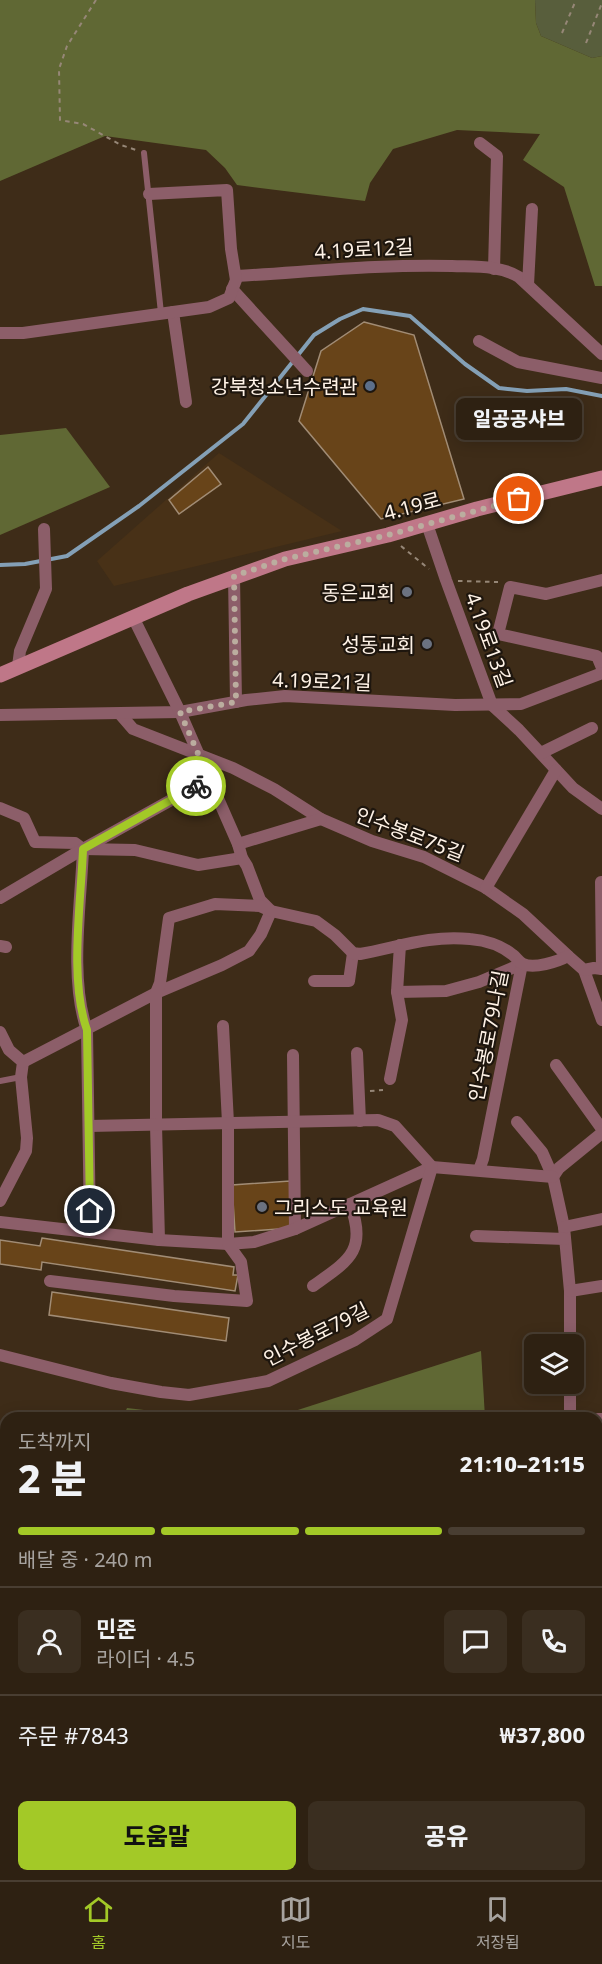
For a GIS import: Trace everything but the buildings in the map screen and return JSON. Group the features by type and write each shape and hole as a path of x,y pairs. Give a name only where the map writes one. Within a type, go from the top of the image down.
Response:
{"street":[{"path":"480,143 497,156 494,269"},
{"path":"2,335 209,307 229,298 236,276 231,249 227,190 149,194"},
{"path":"528,285 532,209"},
{"name":"4.19로12길","path":"236,276 371,267 434,266 510,271 602,354"},
{"path":"232,289 307,371"},
{"path":"167,313 186,402"},
{"path":"479,341 519,362 602,378"},
{"name":"4.19로","path":"0,675 133,617 234,576 285,559 602,478"},
{"name":"4.19로13길","path":"428,524 492,705 519,730 573,788 602,808"},
{"path":"18,666 20,651 46,589 44,529"},
{"path":"234,576 236,702"},
{"path":"602,580 546,594 510,587 498,634 597,656 602,668"},
{"path":"133,617 180,712 260,900 271,911"},
{"name":"4.19로21길","path":"0,715 180,712 285,696 367,702 521,704 602,673"},
{"name":"인수봉로75길","path":"120,714 133,729 233,768 321,819 372,841 424,857 486,888 523,914 584,970"},
{"path":"541,753 592,728"},
{"path":"486,888 556,770"},
{"path":"0,898 209,779"},
{"path":"0,808 24,818 35,842 75,843 83,849 135,850 198,865 242,858"},
{"path":"238,844 321,819"},
{"path":"83,849 78,958 83,1018 87,1030 90,1232"},
{"path":"601,882 602,969 584,970 602,1020"},
{"path":"159,1240 156,993 160,983 169,918 214,904 260,906 271,911 316,921 335,935 353,953 360,954 435,937 492,943 511,953 522,964 532,965 561,960 568,956"},
{"path":"23,1062 156,993 249,951 261,934 271,911"},
{"path":"390,1079 402,1020 397,992 400,945"},
{"path":"314,981 349,981 353,953"},
{"name":"인수봉로79나길","path":"397,992 447,991 479,982 522,964"},
{"name":"인수봉로79나길","path":"479,1170 486,1148 522,964"},
{"path":"50,1281 174,1296 247,1301 241,1262 228,1244 228,1123 224,1026"},
{"path":"0,1032 9,1050 23,1062"},
{"path":"357,1053 360,1121"},
{"path":"293,1055 295,1229"},
{"path":"0,1201 26,1151 27,1138 21,1077 23,1062"},
{"path":"553,1177 559,1168 602,1131 556,1065"},
{"path":"89,1126 378,1120 395,1126 432,1167"},
{"path":"518,1122 542,1152 553,1177 564,1233 570,1291 570,1334"},
{"path":"0,1222 159,1240 228,1244 254,1242 295,1229 432,1167 553,1177"},
{"name":"인수봉로79길","path":"0,1355 111,1383 189,1395 268,1381 355,1340 387,1319 432,1167"},
{"path":"313,1286 345,1263 356,1244 356,1221 350,1204"},
{"path":"476,1236 564,1233 602,1219"},
{"path":"570,1291 602,1286"},
{"path":"570,1394 570,1412"}],"lane":[{"path":"144,153 167,313"},
{"path":"0,1081 21,1077"}],"path":[{"path":"96,0 68,46 59,69 60,120 83,124 121,145 144,153"},
{"path":"562,33 576,0"},
{"path":"586,43 602,3"},
{"path":"358,1092 389,1090 390,1079"}],"shaded area":[{"path":"219,453 342,531 114,586 97,561"}],"green space":[{"path":"0,0 535,0 536,23 541,36 592,58 602,56 602,286 595,286 564,187 523,160 540,134 457,130 393,149 370,183 365,201 237,185 225,168 206,150 105,136 0,181"},
{"path":"535,0 602,0 602,56 592,58 541,36 536,23"},
{"path":"66,428 110,487 0,535 0,435"},
{"path":"481,1351 485,1412 292,1412"},
{"path":"127,1408 161,1412 125,1412"}],"waterway":[{"path":"0,565 25,564 67,556 139,506 243,424 314,335 340,319 363,309 410,316 465,364 499,388 527,391 566,389 602,396"}],"way so far":[{"path":"196,786 209,779 180,712 236,702 234,576 285,559 388,535 519,499"}],"place":[{"name":"강북청소년수련관","path":"370,386"},
{"name":"일공공샤브","path":"519,499"},
{"name":"동은교회","path":"407,592"},
{"name":"성동교회","path":"427,644"},
{"name":"그리스도 교육원","path":"262,1207"}],"route":[{"path":"90,1211 87,1030 80,998 78,958 83,849 196,786"}]}
